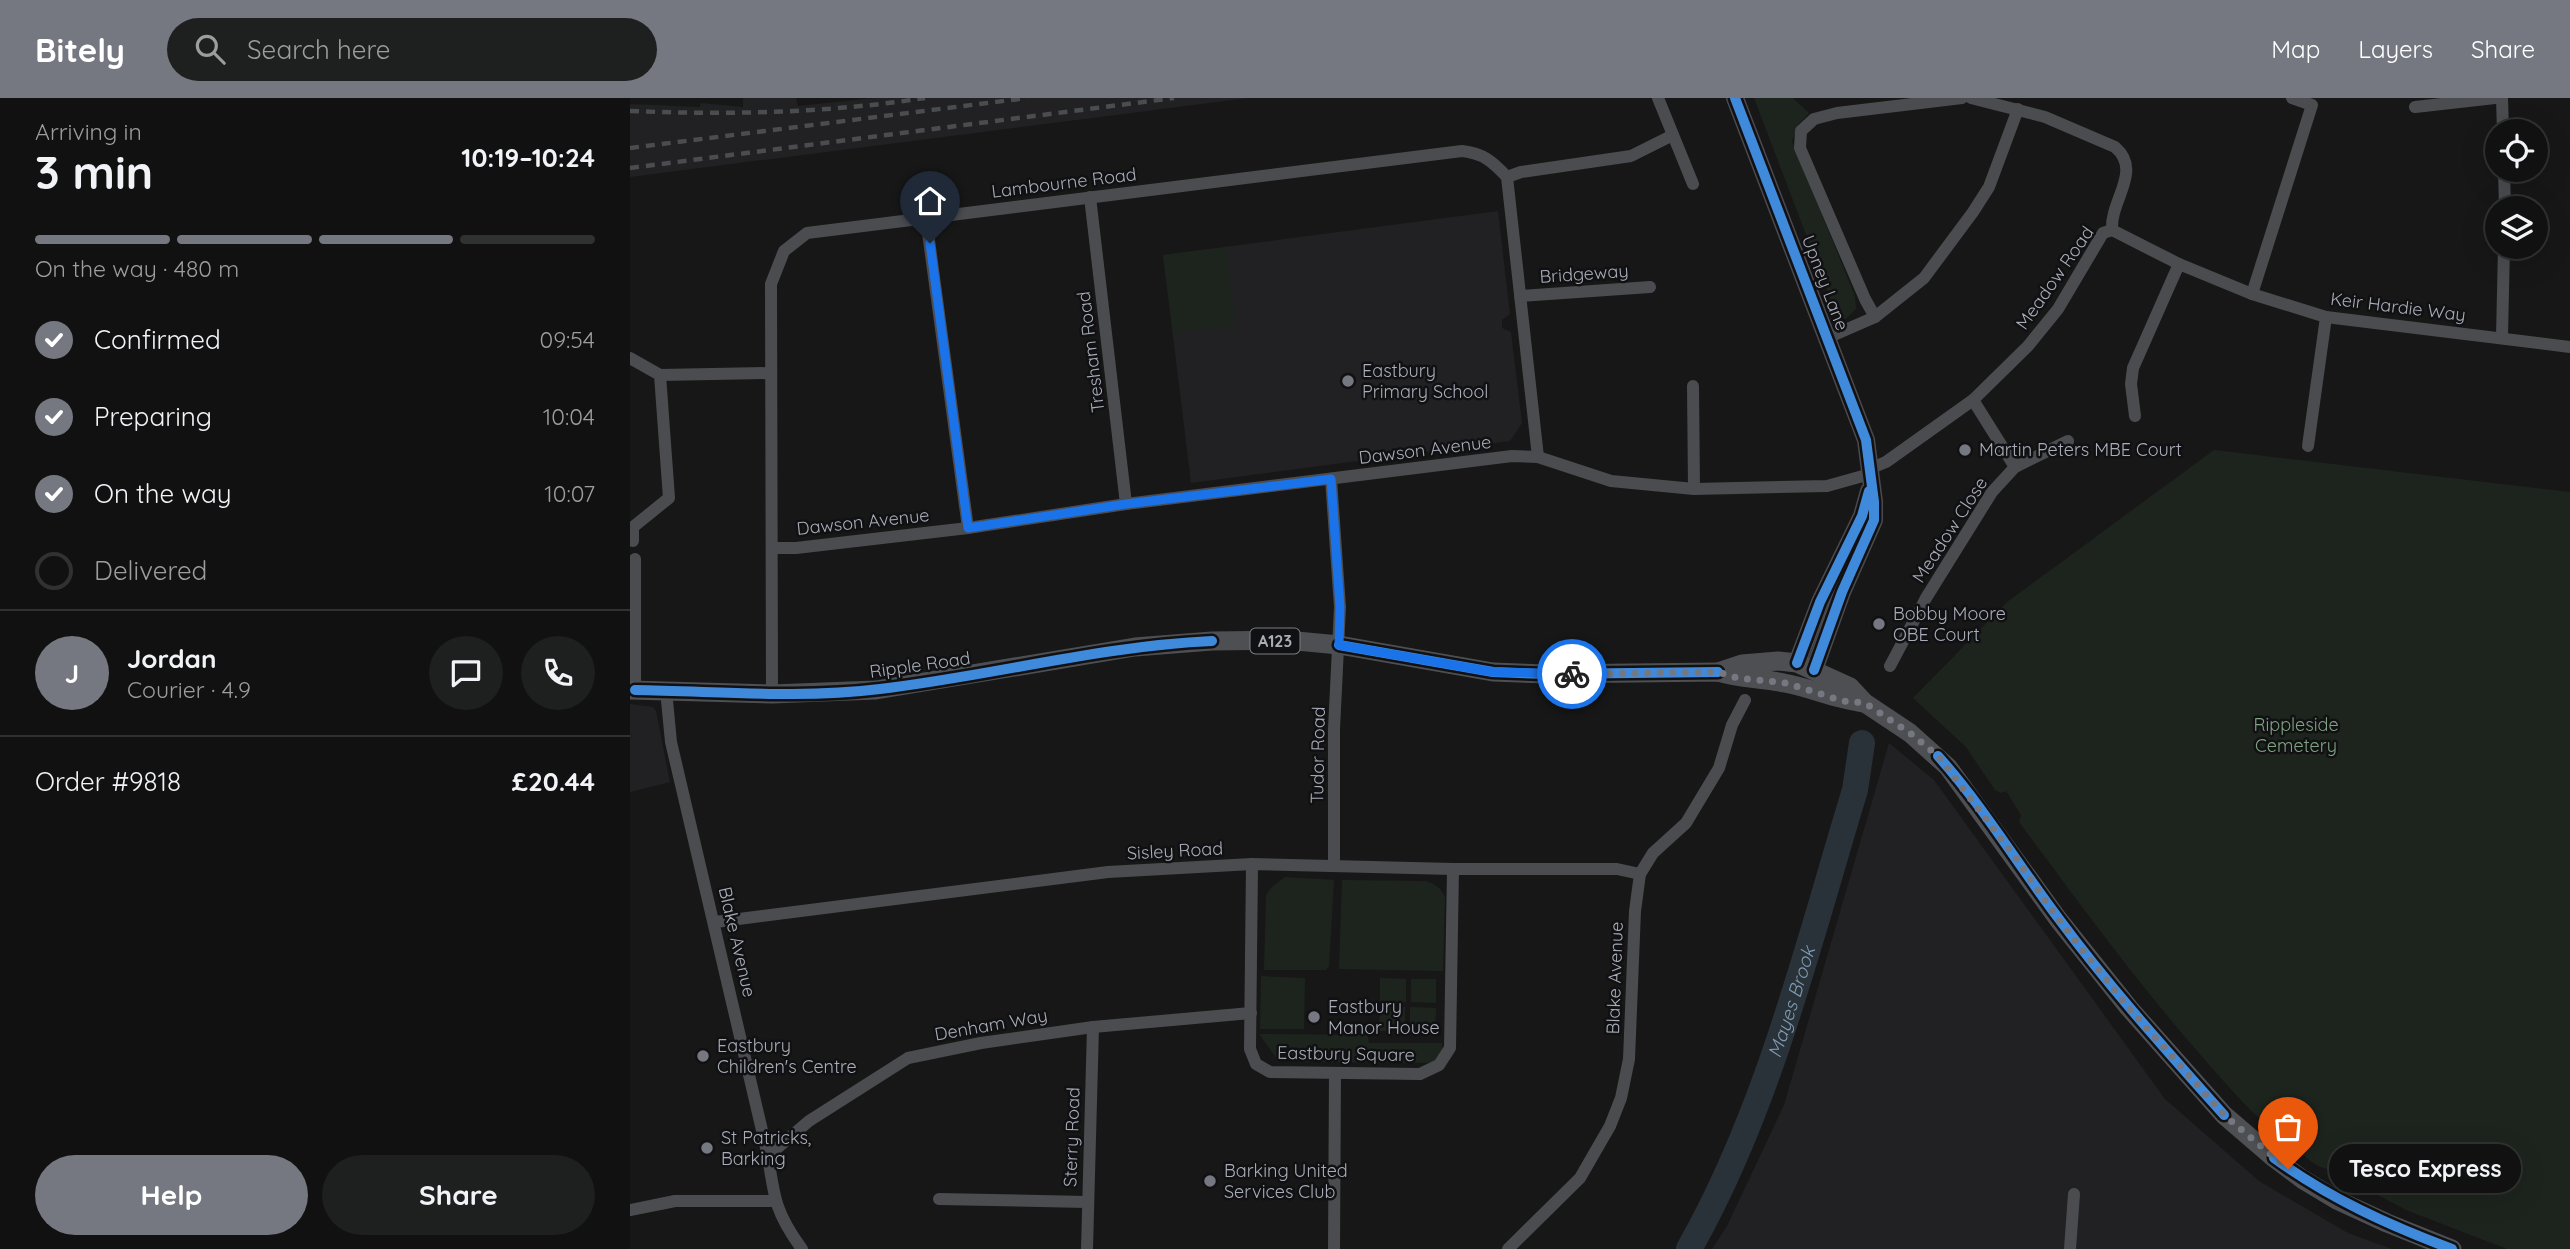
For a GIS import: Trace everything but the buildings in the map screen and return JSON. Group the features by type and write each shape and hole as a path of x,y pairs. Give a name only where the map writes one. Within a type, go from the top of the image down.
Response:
{"main road":[{"name":"Ripple Road","path":"632,690 772,694 876,690 1180,642 1286,640 1339,645 1493,672 1718,672 1737,678 1800,673 1850,687 1865,703 1910,733 1948,767 2058,919 2113,988 2224,1115 2302,1179 2387,1223 2452,1249"},
{"name":"Ripple Road","path":"1800,673 1818,691 1843,701 1865,703"}],"street":[{"path":"1658,98 1693,184"},
{"name":"Upney Lane","path":"1735,98 1865,433 1870,476 1861,516 1820,602 1800,673"},
{"path":"1875,317 1800,148 1801,131 1814,119 1837,113 1962,98"},
{"name":"Meadow Road","path":"1870,476 1973,400 2028,346 2058,309 2103,233 2112,230 2114,206 2126,177 2124,155 2115,147 2045,117 1972,98"},
{"path":"2252,294 2314,102 2292,98"},
{"path":"2415,107 2495,98"},
{"path":"2502,98 2503,119"},
{"path":"1827,338 1875,317 1924,278 1989,187 2018,109"},
{"path":"1538,457 1507,177 1521,172 1632,156 1673,135"},
{"name":"Lambourne Road","path":"772,694 773,548 769,373 771,284 784,251 807,233 1462,151 1478,153 1492,161 1507,177"},
{"name":"Tresham Road","path":"1090,197 1126,504"},
{"path":"926,218 968,528"},
{"name":"Keir Hardie Way","path":"2112,230 2179,264 2252,294 2326,317 2570,347"},
{"path":"2502,337 2504,259"},
{"path":"2135,416 2131,384 2133,368 2179,264"},
{"name":"Bridgeway","path":"1520,296 1650,287"},
{"path":"2308,446 2326,317"},
{"path":"630,358 660,375 769,373"},
{"path":"633,541 631,526 669,498 660,375"},
{"path":"1693,386 1694,489"},
{"path":"1973,400 2015,467"},
{"name":"Meadow Close","path":"1890,666 1926,598 1992,492 2015,467 2068,441"},
{"name":"Dawson Avenue","path":"773,548 796,548 968,528 1126,504 1512,456 1538,457 1611,481 1694,489 1827,486 1870,476"},
{"name":"Tudor Road","path":"1331,479 1340,607 1334,729 1334,866"},
{"path":"632,690 635,559"},
{"name":"Blake Avenue","path":"666,690 671,742 768,1156 774,1202 784,1225 802,1249"},
{"name":"Blake Avenue","path":"1508,1249 1580,1178 1610,1126 1621,1098 1629,1059 1635,911 1640,874 1653,853 1686,822 1719,768 1732,725 1745,700"},
{"name":"Sisley Road","path":"715,922 1108,872 1252,864 1453,869 1618,869 1640,874"},
{"name":"Eastbury Square","path":"1252,864 1251,1049 1256,1065 1270,1072 1420,1074 1438,1065 1450,1048 1453,869"},
{"name":"Denham Way","path":"768,1156 809,1121 908,1058 981,1043 1093,1027 1251,1013"},
{"name":"Sterry Road","path":"1087,1249 1093,1027"},
{"path":"1334,1249 1335,1073"},
{"path":"2070,1249 2074,1194"},
{"path":"939,1199 1087,1202"},
{"path":"630,1210 675,1201 774,1202"}],"shaded area":[{"path":"743,98 796,98 798,106 873,98 1248,98 630,177 630,104 700,107 701,103 743,107"},
{"name":"Eastbury Primary School","path":"1498,211 1510,314 1502,320 1502,328 1511,332 1522,423 1510,441 1191,483 1163,255"},
{"path":"630,704 653,707 656,711 670,782 630,792"},
{"path":"1889,743 1934,780 2165,1099 2259,1181 2348,1233 2392,1249 1712,1249 1727,1226 1784,1105"}],"green space":[{"path":"1754,98 1793,98 1809,113 1798,125 1792,141 1855,296 1856,309 1846,319 1837,316"},
{"path":"1226,247 1235,326 1173,333 1163,255"},
{"name":"Rippleside Cemetery","path":"2214,450 2570,492 2570,1249 2507,1249 2406,1210 2315,1164 2287,1143 2223,1080 2129,968 2019,822 2021,815 2006,791 2001,793 1995,790 1966,747 1913,698 2007,602"},
{"path":"1285,877 1334,880 1329,966 1326,970 1264,970 1266,895"},
{"path":"1342,880 1425,881 1439,888 1445,897 1443,971 1339,969"},
{"path":"1261,976 1305,978 1304,1029 1260,1029"},
{"path":"1380,978 1406,979 1406,1002 1380,1002"},
{"path":"1411,979 1436,979 1436,1003 1411,1002"},
{"path":"1380,1007 1405,1007 1405,1031 1379,1031"},
{"path":"1410,1007 1436,1008 1435,1031 1410,1031"},
{"path":"1259,1034 1368,1035 1369,1043 1442,1043 1443,1053 1436,1063 1307,1062 1277,1059"}],"waterway":[{"name":"Mayes Brook","path":"1689,1249 1742,1139 1784,1024 1855,790 1862,743"}],"railway":[{"path":"630,111 778,112 925,98"},
{"path":"630,148 1027,98"},
{"path":"630,168 1174,98"}],"cycle path":[{"path":"1735,98 1866,440 1874,520 1842,592 1814,670"},
{"path":"1797,663 1820,602 1862,516 1869,491"},
{"path":"635,690 788,694 850,692 922,683 1128,649 1212,641"},
{"path":"1339,645 1493,672 1718,672"},
{"path":"1938,756 1970,795 2078,945 2224,1115"},
{"path":"2274,1158 2316,1186 2360,1210 2452,1249"}],"way so far":[{"path":"1572,674 1718,672 1737,678 1786,683 1843,701 1865,703 1910,733 1948,767 2058,919 2129,1008 2224,1115 2288,1169"}],"place":[{"name":"Eastbury Primary School","path":"1348,381"},
{"name":"Martin Peters MBE Court","path":"1965,450"},
{"name":"Bobby Moore OBE Court","path":"1879,624"},
{"name":"Eastbury Manor House","path":"1314,1017"},
{"name":"Eastbury Children's Centre","path":"703,1056"},
{"name":"St Patricks, Barking","path":"707,1148"},
{"name":"Tesco Express","path":"2288,1169"},
{"name":"Barking United Services Club","path":"1210,1181"}],"route":[{"path":"930,243 968,528 1126,504 1331,479 1340,607 1339,645 1493,672 1572,674"}]}
